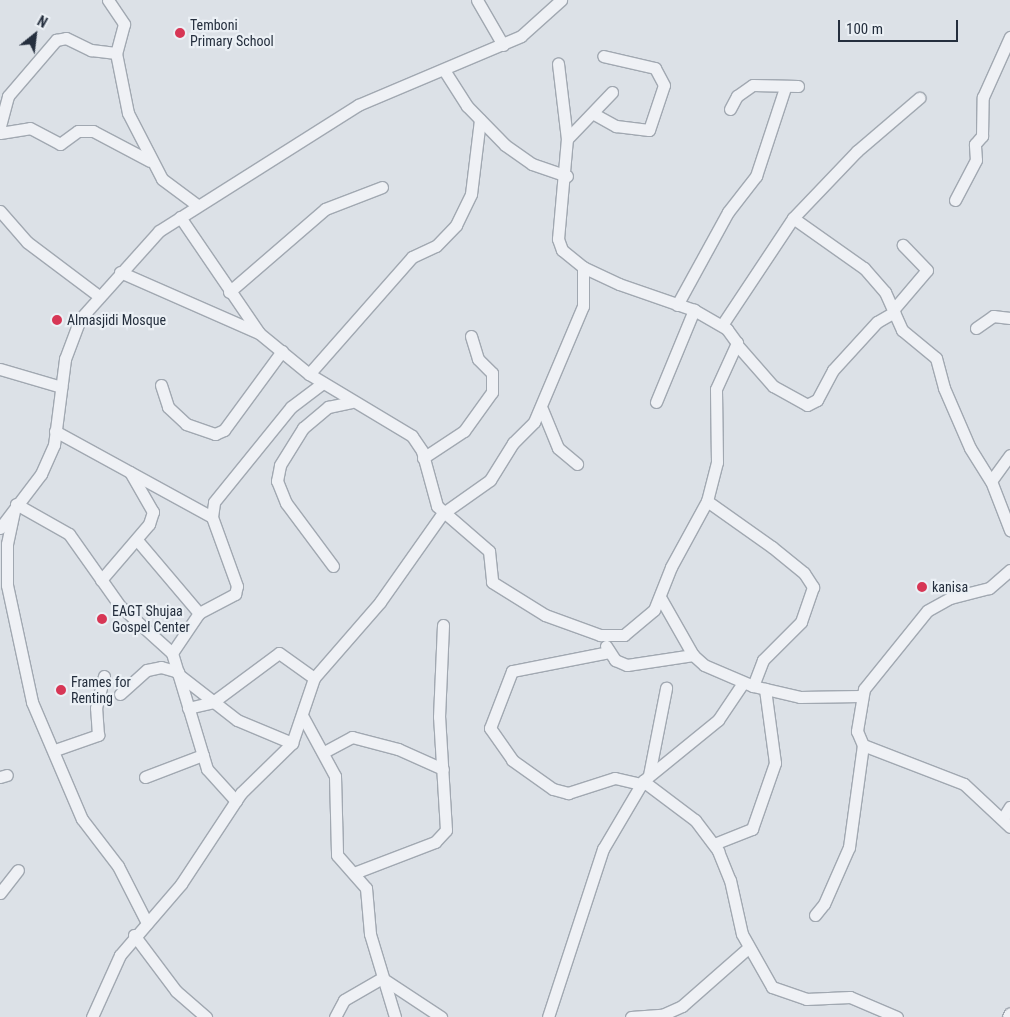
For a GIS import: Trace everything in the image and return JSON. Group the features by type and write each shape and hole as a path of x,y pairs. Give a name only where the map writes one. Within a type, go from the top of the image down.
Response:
{"street":[{"path":"108,0 124,24 116,53 128,113 150,161 162,179 196,205"},
{"path":"478,0 503,45"},
{"path":"0,528 41,474 55,431 66,359 80,319 158,231 196,205 358,105 521,36 561,0"},
{"path":"955,200 976,160 975,144 982,136 983,97 1010,37"},
{"path":"0,126 4,93 56,40 66,38 91,50 116,53"},
{"path":"594,114 616,126 649,130 664,85 656,68 604,56"},
{"path":"558,64 566,139 566,176 558,239 566,257 582,267 694,310 722,325 773,386 807,405 817,400 833,370 878,322 894,311 927,270 903,246"},
{"path":"444,70 480,120 532,164 566,176"},
{"path":"730,109 737,96 753,85 785,88 798,86"},
{"path":"677,305 728,212 756,176 785,88"},
{"path":"566,139 578,124 594,114 612,92"},
{"path":"722,325 792,218 857,151 919,98"},
{"path":"309,374 412,258 436,246 456,225 471,194 480,120"},
{"path":"0,133 30,128 60,144 78,131 93,131 150,161"},
{"path":"229,292 325,209 382,187"},
{"path":"0,211 27,242 99,296"},
{"path":"180,217 229,292 259,333 309,374 351,402 412,436 423,458 432,497 442,514 489,551 492,582 508,595 600,635 624,635 647,620 660,597 670,567 707,502 717,462 716,389 737,345"},
{"path":"792,218 864,268 885,292 902,330 936,358 944,388 970,448 991,481 1010,530"},
{"path":"92,1017 120,955 134,936 181,884 236,801 292,743 303,717 305,697 314,678 380,602 442,514 490,480 542,409 583,306 582,267"},
{"path":"120,272 259,333"},
{"path":"656,402 694,310"},
{"path":"976,328 993,316 1010,318"},
{"path":"423,458 464,431 492,392 492,373 478,359 472,336"},
{"path":"161,384 168,407 186,424 215,434 224,430 282,352"},
{"path":"0,369 61,387"},
{"path":"172,653 199,613 235,594 237,586 212,517 214,502 242,462 291,407 323,383"},
{"path":"333,566 286,503 277,481 280,466 303,428 328,407 351,402"},
{"path":"542,409 558,448 577,464"},
{"path":"55,431 212,517"},
{"path":"991,481 1010,455"},
{"path":"102,580 137,540 153,512 130,472"},
{"path":"645,780 718,720 748,684 763,660 801,622 813,587 804,574 765,542 707,502"},
{"path":"15,507 69,534 134,622 172,653 207,769 236,801"},
{"path":"15,507 15,521 7,544 10,607 32,702 82,819 118,866 147,923"},
{"path":"137,540 199,613"},
{"path":"815,915 824,904 849,847 862,744 858,731 860,696 928,611 950,598 989,588 1010,570"},
{"path":"660,597 693,655 748,684 800,697 860,696"},
{"path":"354,872 443,838 449,822 439,717 443,625"},
{"path":"600,635 610,652 627,665 693,655"},
{"path":"610,652 512,671 490,728 512,760 553,789 568,793 615,778 645,780 680,806 714,844 730,880 748,948 778,992 806,1000 850,997 897,1017"},
{"path":"188,708 213,702 279,653 314,678"},
{"path":"120,694 147,670 161,667 178,673 213,702 253,729 292,743"},
{"path":"54,750 98,735 96,708 104,676"},
{"path":"548,1017 583,919 594,866 645,780 666,688"},
{"path":"714,844 752,829 775,762 765,689"},
{"path":"303,717 324,752 339,798 337,855 354,872 367,894 370,934 395,1017"},
{"path":"324,752 352,737 364,738 443,769"},
{"path":"862,744 942,772 964,784 1006,823 1010,808"},
{"path":"145,777 203,754"},
{"path":"0,893 18,870"},
{"path":"134,936 176,992 206,1017"},
{"path":"631,1017 662,1015 682,1006 748,948"},
{"path":"335,1017 344,1000 382,978"},
{"path":"382,978 441,1017"},
{"path":"1008,1017 1010,1013"}],"place":[{"name":"Temboni Primary School","path":"180,33"},
{"name":"Almasjidi Mosque","path":"57,320"},
{"name":"kanisa","path":"922,587"},
{"name":"EAGT Shujaa Gospel Center","path":"102,619"},
{"name":"Frames for Renting","path":"61,690"}]}
